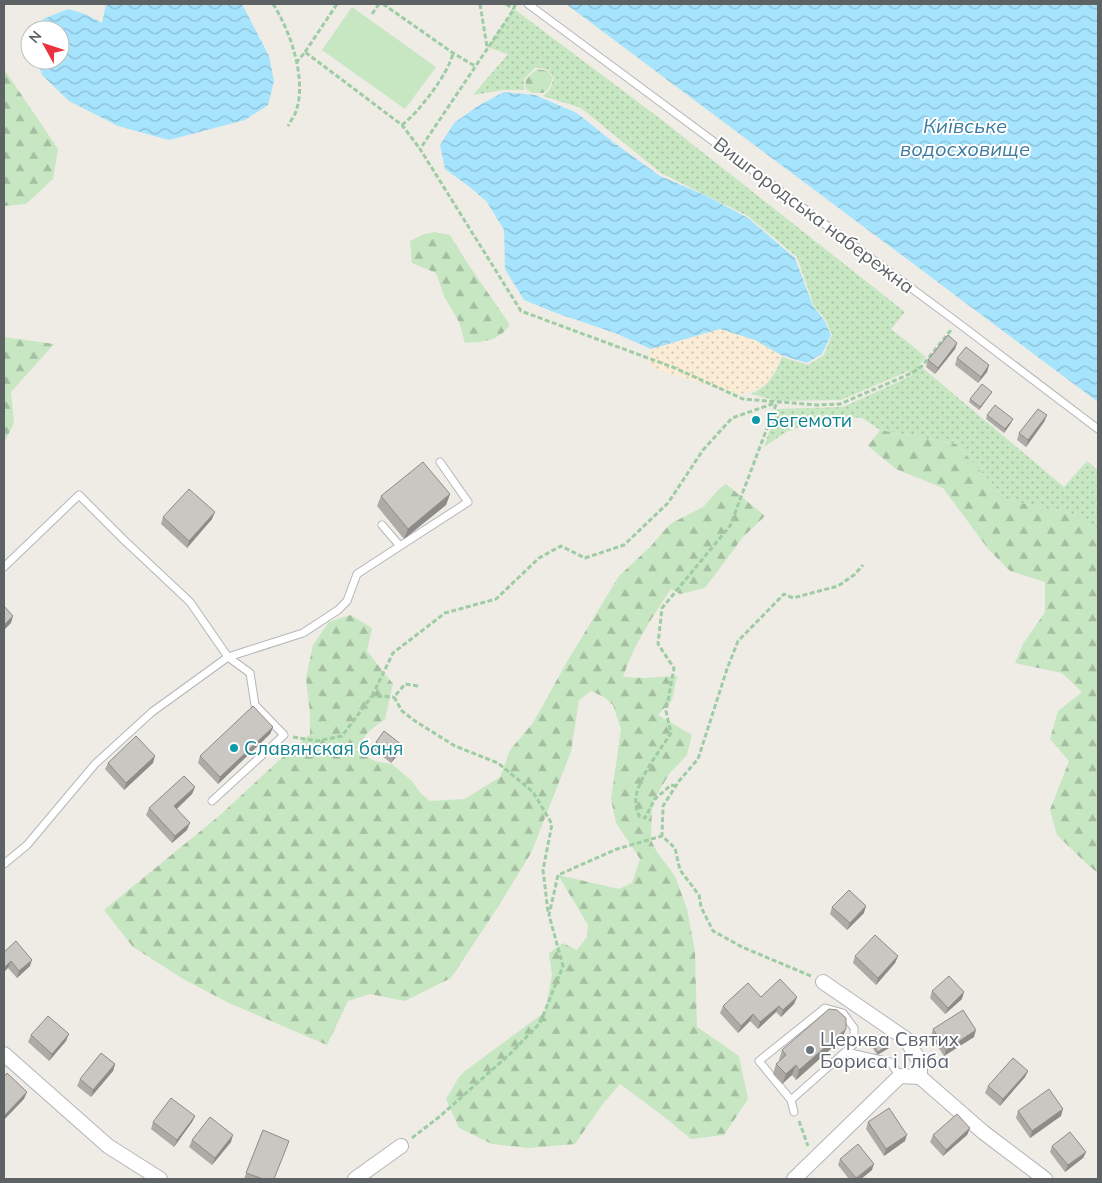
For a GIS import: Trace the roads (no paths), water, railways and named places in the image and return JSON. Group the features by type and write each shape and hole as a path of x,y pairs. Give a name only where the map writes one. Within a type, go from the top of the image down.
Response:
{"street":[{"path":"824,982 906,1039 920,1062 920,1077"},
{"path":"4,1054 108,1146 160,1179"},
{"path":"794,1179 900,1076 920,1077 983,1132 1045,1179"},
{"path":"355,1179 401,1146"}],"lane":[{"name":"Вишгородська набережна","path":"528,4 1098,429"},
{"path":"4,864 26,845 95,764 152,712 228,657 303,633 338,610 347,601 357,574 468,502 440,462"},
{"path":"4,566 79,495 190,602 228,657 250,673 254,705 284,735 212,801"},
{"path":"382,525 400,546"},
{"path":"791,1100 854,1044 854,1028 843,1013 825,1008 759,1061 791,1100 794,1112"},
{"path":"846,1052 890,1062 900,1076"}],"water":[{"path":"106,4 242,4 269,56 274,81 268,105 245,120 169,140 118,126 69,101 42,75 40,70 70,70 70,20 43,19 68,9 85,14 102,23"},
{"name":"Київське водосховище","path":"566,4 1098,4 1098,402"},
{"path":"504,92 535,95 577,113 660,176 705,195 748,218 795,258 813,306 824,320 831,335 822,354 807,363 781,355 755,340 720,329 651,349 615,333 524,300 505,269 504,230 487,202 445,169 440,145 454,123 478,106"}],"place":[{"name":"Бегемоти","path":"756,420"},
{"name":"Славянская баня","path":"234,748"},
{"name":"Церква Святих Бориса і Гліба","path":"810,1050"}]}
